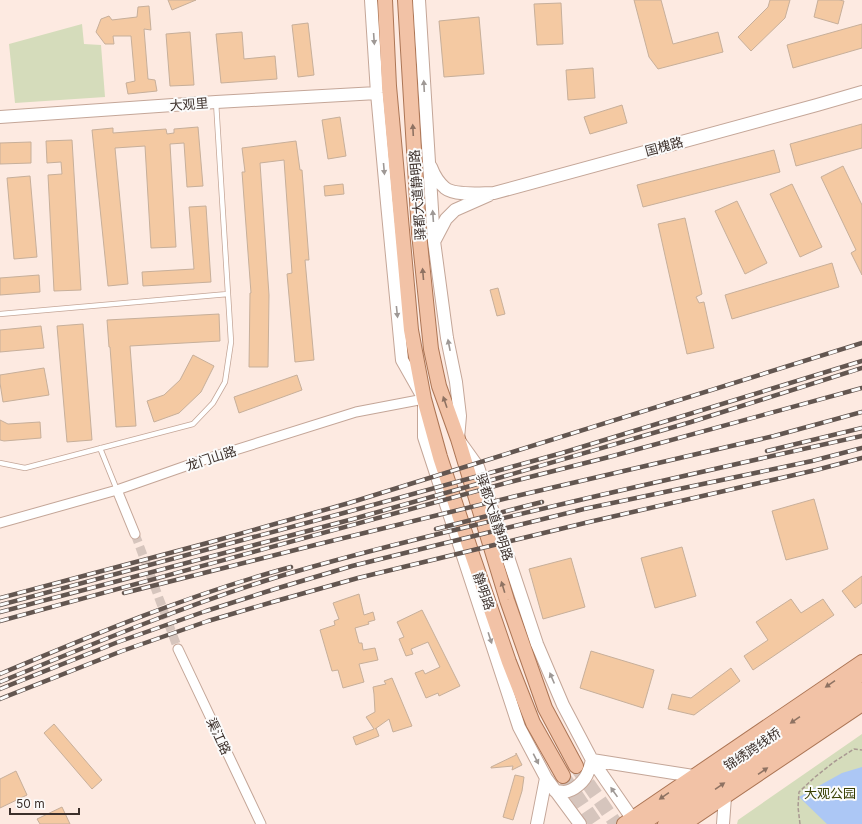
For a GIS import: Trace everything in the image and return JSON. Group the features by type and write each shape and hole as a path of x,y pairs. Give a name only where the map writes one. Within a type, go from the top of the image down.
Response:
{"main road":[{"name":"驿都大道静明路","path":"385,0 389,86 411,330 424,399"},
{"name":"驿都大道静明路","path":"405,0 419,233 428,327 439,386 458,439"},
{"name":"静明路","path":"424,399 440,457 509,662 533,723 563,776"},
{"name":"静明路","path":"458,439 507,600 545,708 576,766"},
{"path":"634,823 693,776 862,662"},
{"name":"锦绣跨线桥","path":"634,823 862,674"},
{"name":"锦绣跨线桥","path":"665,824 862,690"},
{"path":"684,824 862,704"}],"street":[{"path":"371,0 377,93 402,360 424,399"},
{"path":"419,0 434,241 447,338 456,382 460,416 458,439"},
{"name":"国槐路","path":"429,162 436,178 445,188 454,192 465,194 494,193 862,92"},
{"name":"大观里","path":"0,116 377,93"},
{"path":"434,241 446,219 455,210 494,193"},
{"name":"龙门山路","path":"0,523 117,490 200,461 356,412 424,399"},
{"name":"驿都大道静明路","path":"424,399 424,437 519,727 554,791 580,824"},
{"name":"驿都大道静明路","path":"458,439 478,467 537,644 563,705 592,760 634,823"},
{"path":"117,490 134,534"},
{"name":"渠江路","path":"178,649 261,824"},
{"path":"554,791 569,791 577,787 588,773 592,760 693,776"},
{"path":"537,824 546,778"},
{"path":"723,824 725,797"}],"lane":[{"path":"0,463 25,468 192,424 213,403 225,382 231,342 216,102"},
{"path":"0,314 228,294"},
{"path":"100,448 117,490"}],"path":[{"path":"800,824 798,808 799,792 815,776 840,758 854,749 862,750"}],"green space":[{"path":"82,24 84,44 101,45 105,97 15,103 9,44"},
{"name":"大观公园","path":"862,734 862,824 737,824 738,820"}],"water":[{"path":"862,767 862,824 827,824 799,797 842,773"}],"building":[{"path":"168,0 196,0 172,10"},
{"path":"634,0 661,0 673,44 718,32 723,52 658,69 649,57"},
{"path":"770,0 790,0 785,18 751,51 738,37 768,7"},
{"path":"818,0 844,1 838,24 814,17"},
{"path":"561,3 563,44 537,45 534,4"},
{"path":"149,6 151,30 144,29 148,79 155,80 157,91 128,94 126,83 135,81 131,36 113,36 114,44 105,44 96,32 101,19 109,16 112,20 137,17 138,7"},
{"path":"479,17 484,74 444,77 439,21"},
{"path":"308,23 314,75 298,77 292,25"},
{"path":"862,24 862,48 793,68 787,45"},
{"path":"190,32 194,85 170,86 166,34"},
{"path":"242,32 244,59 275,56 277,79 221,83 216,34"},
{"path":"593,68 595,98 568,100 566,70"},
{"path":"622,105 627,123 590,134 584,117"},
{"path":"340,117 346,156 328,159 322,120"},
{"path":"862,124 862,148 796,166 790,144"},
{"path":"198,127 203,186 187,187 184,143 170,144 176,247 151,248 145,146 115,148 128,284 108,286 92,130 113,128 113,133 166,129 167,134 174,133 174,129"},
{"path":"72,140 81,290 54,291 48,175 62,174 61,162 47,163 46,141"},
{"path":"296,141 300,170 302,170 309,260 305,260 314,360 295,362 287,274 292,273 284,160 260,163 269,295 268,367 249,367 251,293 242,172 245,172 242,148"},
{"path":"31,142 31,163 0,164 0,143"},
{"path":"774,150 780,172 643,207 637,185"},
{"path":"843,166 862,205 862,275 851,253 856,250 821,177"},
{"path":"30,176 37,257 14,259 7,178"},
{"path":"343,184 344,194 325,196 324,186"},
{"path":"792,184 822,247 800,257 770,194"},
{"path":"737,201 767,263 745,274 715,211"},
{"path":"206,206 211,282 143,286 142,272 194,269 189,207"},
{"path":"685,218 702,294 696,297 699,303 704,302 714,348 687,354 658,224"},
{"path":"832,263 839,287 732,319 725,295"},
{"path":"39,275 40,292 0,295 0,278"},
{"path":"498,288 505,314 497,316 490,290"},
{"path":"219,314 220,341 130,346 136,426 116,427 107,320"},
{"path":"83,324 92,440 67,442 57,326"},
{"path":"41,326 44,348 0,352 0,330"},
{"path":"193,355 214,366 201,392 179,413 154,422 147,401 164,395 180,380"},
{"path":"44,368 49,395 3,402 0,375"},
{"path":"297,375 302,390 239,413 234,397"},
{"path":"0,420 8,424 40,422 41,438 0,440"},
{"path":"814,499 828,549 786,560 772,511"},
{"path":"682,547 696,596 655,608 641,558"},
{"path":"571,558 585,607 543,619 529,569"},
{"path":"862,576 862,603 855,608 842,591"},
{"path":"359,594 364,615 373,612 375,620 368,622 369,624 355,628 359,643 362,643 363,650 375,648 378,660 359,664 364,682 343,688 338,670 332,671 320,630 335,625 334,621 339,619 333,603"},
{"path":"791,599 801,613 823,599 834,615 753,670 744,656 768,640 756,622"},
{"path":"422,610 460,686 439,696 438,693 426,698 415,673 423,670 425,674 440,667 428,642 411,649 413,654 406,656 399,639 404,637 397,622"},
{"path":"591,651 654,670 643,708 580,688"},
{"path":"731,668 740,681 694,715 668,709 672,694 691,698"},
{"path":"392,678 412,726 393,732 389,719 376,728 379,736 356,745 353,737 374,729 366,717 375,712 373,687 386,684 384,681"},
{"path":"54,724 102,780 92,789 44,733"},
{"path":"516,753 522,765 512,770 513,766 491,768 516,755"},
{"path":"16,771 27,795 0,808 0,779"},
{"path":"515,775 524,777 522,791 513,820 503,817"},
{"path":"62,807 70,824 40,824 37,819"}],"tunnel":[{"path":"135,534 178,649"},
{"path":"576,766 616,824"},
{"path":"563,776 596,824"}],"railway":[{"path":"0,598 211,542 349,503 862,343"},
{"path":"0,605 562,453 862,361"},
{"path":"0,612 353,519 495,479 691,422 862,368"},
{"path":"0,621 862,388"},
{"path":"124,593 512,497 774,436 862,412"},
{"path":"767,451 862,428"},
{"path":"0,682 170,614 239,589 298,571 372,550 520,514 862,436"},
{"path":"0,689 118,642 206,611 352,566 584,509 812,461 862,448"},
{"path":"0,699 122,651 208,621 358,578 862,458"},
{"path":"436,529 542,502"},
{"path":"0,674 180,602 217,589 291,567"}]}
